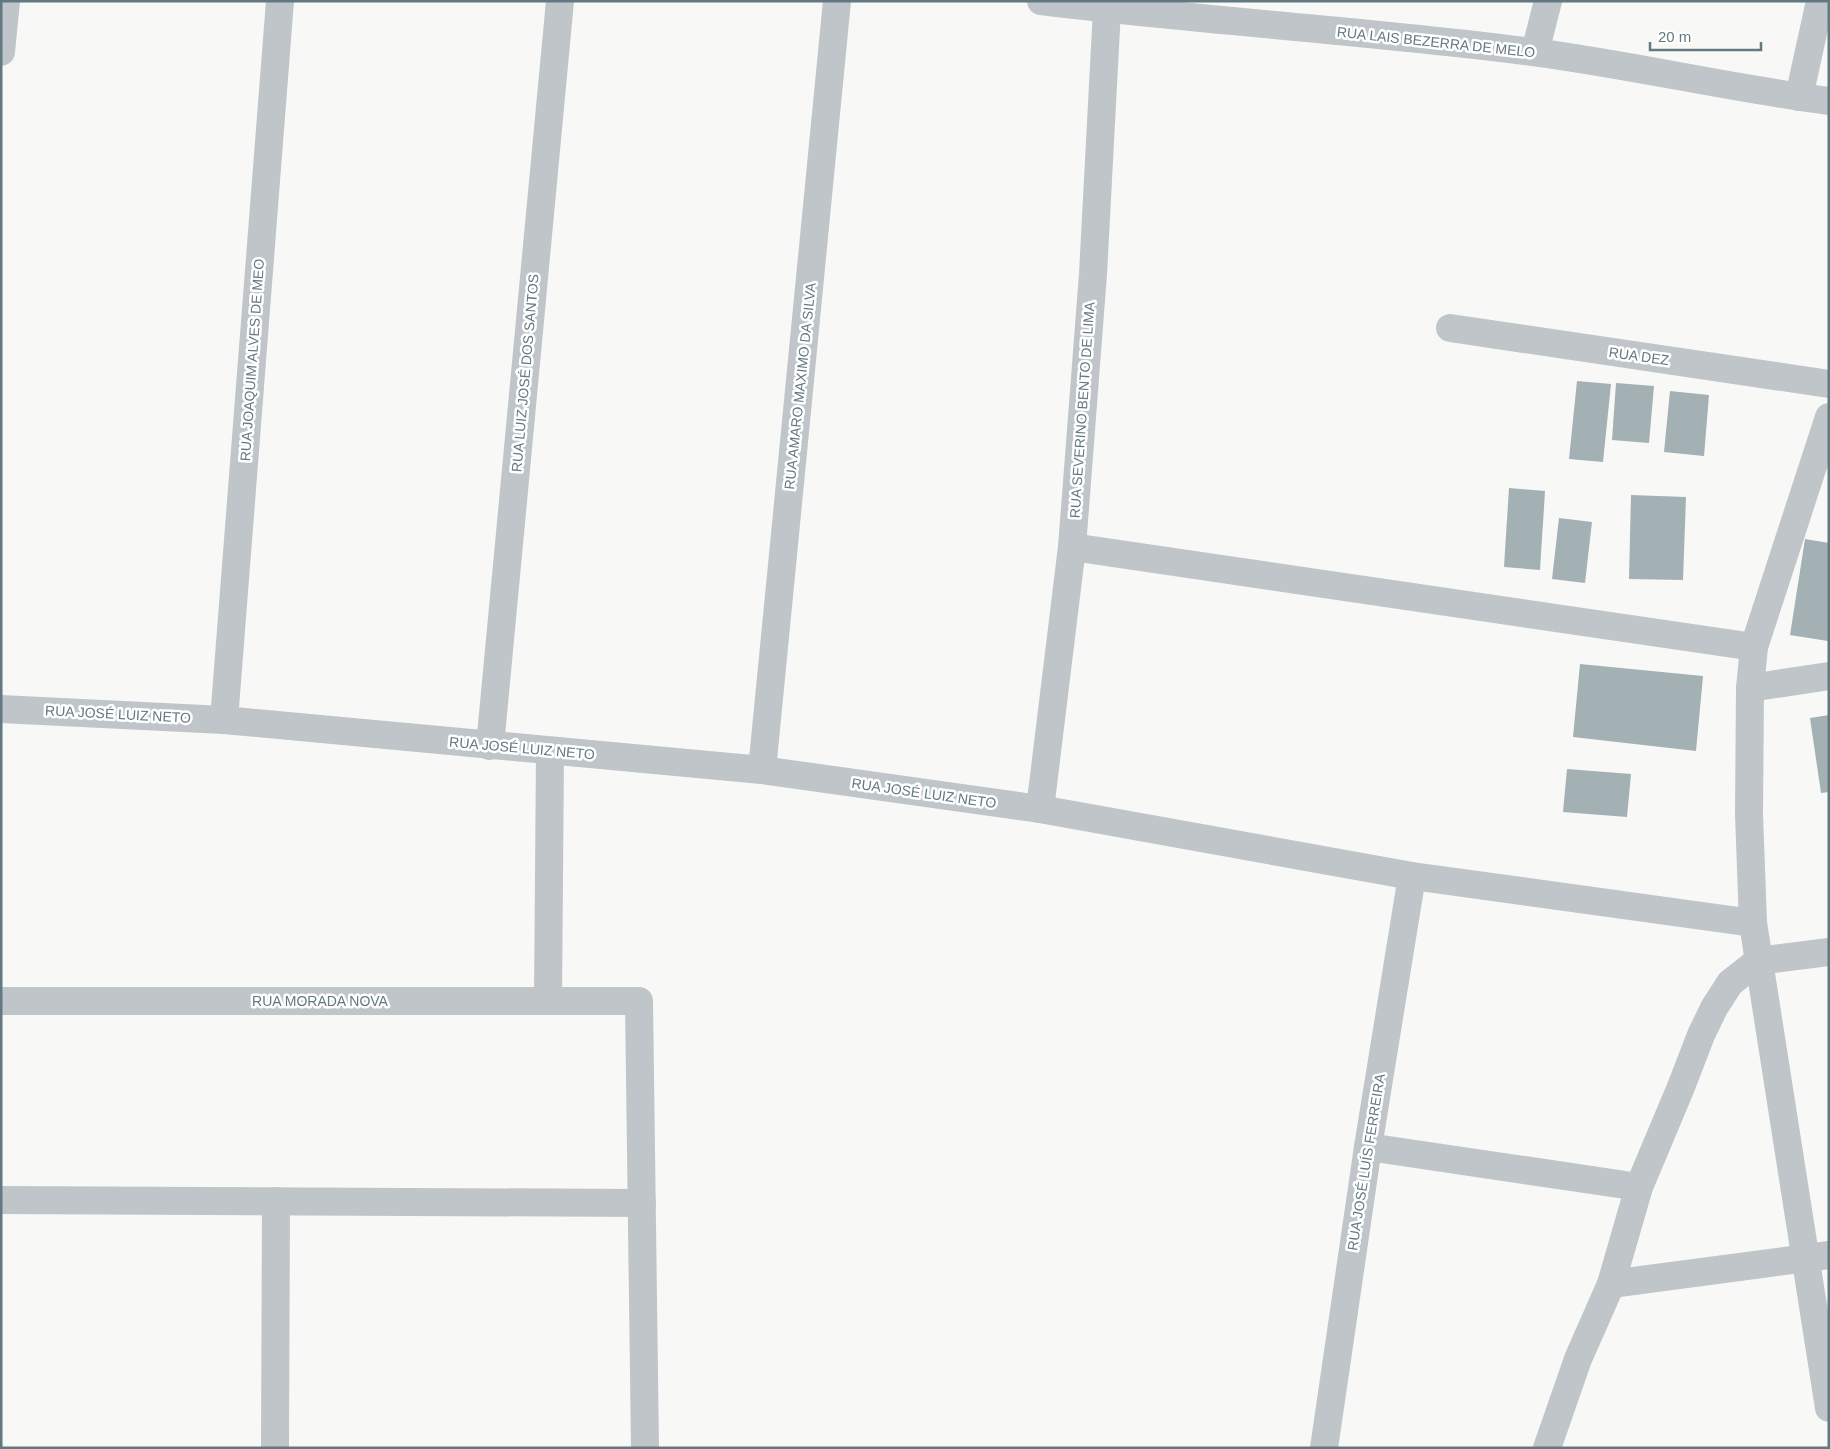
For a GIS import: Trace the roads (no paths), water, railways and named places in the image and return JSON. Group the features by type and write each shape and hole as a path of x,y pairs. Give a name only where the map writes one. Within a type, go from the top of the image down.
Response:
{"street":[{"path":"1,52 6,1"},
{"name":"RUA JOAQUIM ALVES DE MEO","path":"224,720 280,1"},
{"name":"RUA LUIZ JOSÉ DOS SANTOS","path":"490,746 560,1"},
{"name":"RUA AMARO MAXIMO DA SILVA","path":"762,770 837,1"},
{"name":"RUA LAIS BEZERRA DE MELO","path":"1041,1 1107,9 1172,9 1535,52 1829,101"},
{"path":"1535,52 1548,1"},
{"path":"1799,97 1820,1"},
{"name":"RUA SEVERINO BENTO DE LIMA","path":"1040,809 1072,547 1093,274 1107,9"},
{"name":"RUA DEZ","path":"1450,328 1829,384"},
{"path":"1829,417 1754,647 1750,688 1748,814 1752,923 1817,1257 1829,1408"},
{"path":"1072,547 1754,647"},
{"path":"1750,688 1829,676"},
{"name":"RUA JOSÉ LUIZ NETO","path":"1,709 224,720 762,770 1040,809 1412,876 1752,923"},
{"path":"548,1001 550,751"},
{"name":"RUA JOSÉ LUÍS FERREIRA","path":"1324,1448 1368,1147 1412,876"},
{"path":"1547,1448 1578,1359 1610,1284 1639,1187 1701,1035 1714,1008 1730,983 1758,961 1829,952"},
{"name":"RUA MORADA NOVA","path":"1,1001 639,1001 642,1203"},
{"path":"1368,1147 1639,1187"},
{"path":"1,1200 642,1203 645,1448"},
{"path":"275,1448 276,1201"},
{"path":"1610,1284 1817,1257"}]}
